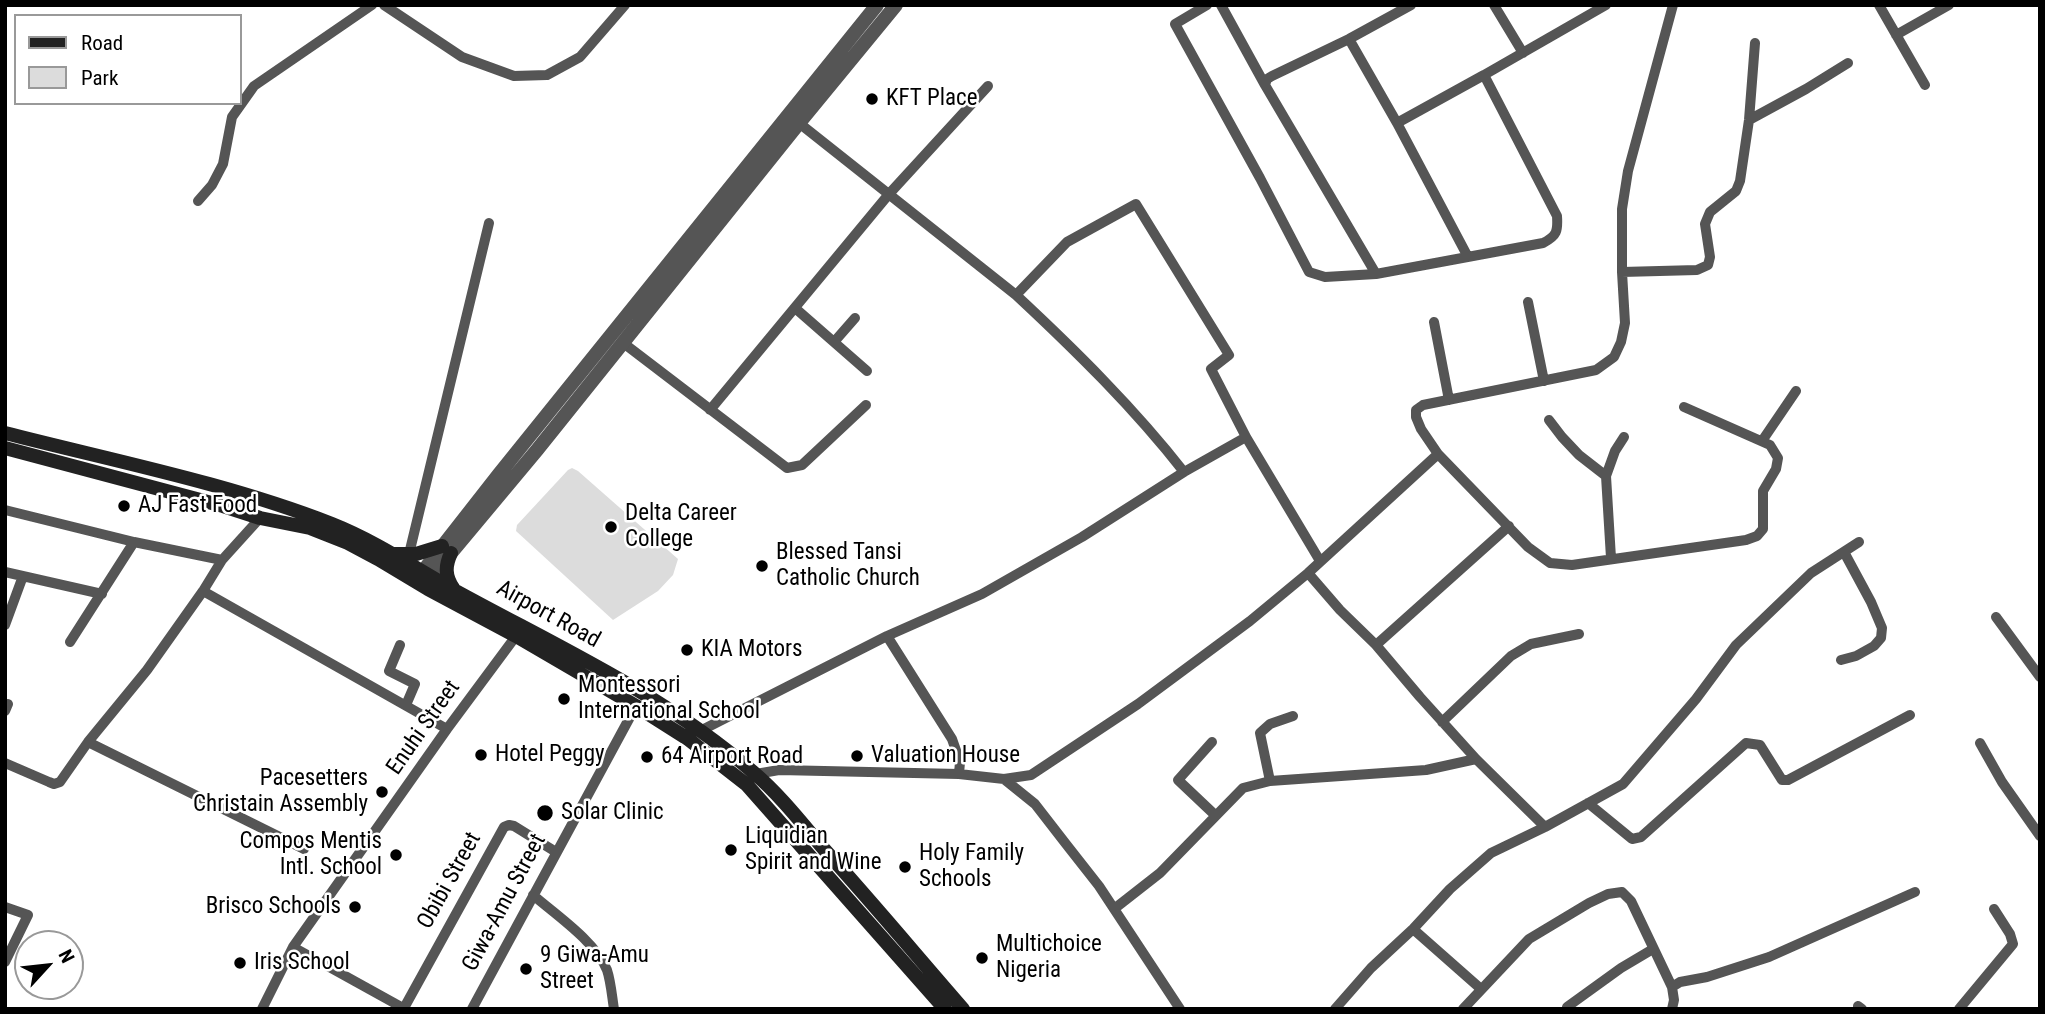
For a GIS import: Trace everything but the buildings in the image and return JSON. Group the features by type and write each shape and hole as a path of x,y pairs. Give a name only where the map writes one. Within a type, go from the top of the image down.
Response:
{"main road":[{"name":"Airport Road","path":"5,433 179,476 333,524 393,554 425,580 453,590 580,657 702,730 756,774 963,1009"},
{"name":"Airport Road","path":"5,448 310,528 425,580 688,739 747,785 945,1009"},
{"path":"393,554 446,549 446,577 453,590"},
{"path":"839,890 852,880"}],"street":[{"path":"242,103 254,86 372,5"},
{"path":"384,5 463,57 514,76 547,75 580,57 625,5"},
{"path":"425,580 446,549 877,5"},
{"path":"446,549 537,450 621,342 897,5"},
{"path":"1208,5 1175,24 1309,272 1325,277 1376,274 1543,243 1554,238 1558,230 1557,216 1484,75"},
{"path":"1221,5 1376,274"},
{"path":"1265,85 1267,79 1272,76 1411,5"},
{"path":"1494,5 1523,53"},
{"path":"1397,123 1605,5"},
{"path":"1673,5 1628,171 1622,209 1625,323 1614,357 1596,370 1423,405 1416,410 1416,417 1438,454 1528,547 1550,564 1572,565 1746,540 1757,536 1763,529 1763,491 1776,469 1778,458 1770,445 1684,407"},
{"path":"1879,5 1925,85"},
{"path":"1896,35 1949,5"},
{"path":"1349,39 1468,257"},
{"path":"1622,272 1697,270 1708,265 1710,257 1705,224 1710,212 1736,191 1740,181 1749,120 1755,43"},
{"path":"1749,120 1848,63"},
{"path":"710,410 889,194 988,86"},
{"path":"198,201 212,185 223,164 232,117 241,105"},
{"path":"799,123 1016,295 1057,333 1153,433 1184,472"},
{"path":"1016,295 1067,242 1136,204 1229,355 1211,369 1246,437 1320,561"},
{"path":"409,554 489,223"},
{"path":"1528,302 1544,381"},
{"path":"794,308 867,371"},
{"path":"834,342 855,318"},
{"path":"1434,322 1449,400"},
{"path":"621,342 787,468 802,465 866,405"},
{"path":"1762,442 1796,391"},
{"path":"1549,420 1578,454 1606,476"},
{"path":"702,730 887,636 982,594 1082,537 1184,472 1246,437"},
{"path":"1611,558 1606,476 1623,437"},
{"path":"756,774 779,770 959,774 1004,779 1031,775 1138,704 1250,621 1308,573 1438,454"},
{"path":"5,510 134,542 222,560"},
{"path":"5,762 54,784 60,782 88,742 146,670 222,560 260,517"},
{"path":"1376,645 1509,526"},
{"path":"70,642 134,542"},
{"path":"1335,1009 1371,968 1413,929 1450,889 1491,853 1623,785 1696,699 1735,645 1811,573 1860,542"},
{"path":"1841,660 1856,656 1874,646 1881,638 1882,628 1844,552"},
{"path":"5,572 102,594"},
{"path":"1308,573 1340,610 1376,645 1476,759 1545,827"},
{"path":"5,625 23,576"},
{"path":"203,591 447,729"},
{"path":"1996,617 2040,677"},
{"path":"1442,722 1511,656 1531,644 1579,634"},
{"name":"Enuhi Street","path":"261,1009 293,947 516,636"},
{"path":"887,636 952,739 960,762 959,774"},
{"path":"400,645 389,671 415,684 406,705"},
{"name":"Giwa-Amu Street","path":"472,1009 636,706"},
{"path":"1588,803 1632,839 1641,837 1746,743 1760,745 1782,780 1788,780 1910,715"},
{"path":"1270,781 1260,733 1270,724 1293,716"},
{"path":"88,742 304,849"},
{"path":"1212,742 1178,780 1215,815"},
{"path":"1980,743 2002,782 2040,836"},
{"path":"1114,909 1160,873 1243,788 1270,781 1426,770 1476,759"},
{"path":"1004,779 1035,804 1099,886 1180,1009"},
{"name":"Obibi Street","path":"405,1009 504,827 514,826 556,852"},
{"path":"1463,1009 1529,939 1608,894 1622,892 1631,901 1672,987 1672,1009"},
{"path":"1672,987 1680,982 1707,977 1769,957 1915,892"},
{"path":"533,895 599,957 607,972 614,1009"},
{"path":"5,907 28,915 5,962"},
{"path":"1959,1009 2013,944 2010,934 1994,909"},
{"path":"1413,929 1481,989"},
{"path":"293,947 405,1009"},
{"path":"1567,1007 1621,968 1653,949"}],"green space":[{"path":"572,468 678,559 673,575 658,591 613,620 516,531 517,525"}],"place":[{"name":"KFT Place","path":"872,99"},
{"name":"AJ Fast Food","path":"124,506"},
{"name":"Delta Career College","path":"611,527"},
{"name":"Blessed Tansi Catholic Church","path":"762,566"},
{"name":"KIA Motors","path":"687,650"},
{"name":"Montessori International School","path":"564,699"},
{"name":"Hotel Peggy","path":"481,755"},
{"name":"Valuation House","path":"857,756"},
{"name":"64 Airport Road","path":"647,757"},
{"name":"Pacesetters Christain Assembly","path":"382,792"},
{"name":"Solar Clinic","path":"545,813"},
{"name":"Liquidian Spirit and Wine","path":"731,850"},
{"name":"Compos Mentis Intl. School","path":"396,855"},
{"name":"Holy Family Schools","path":"905,867"},
{"name":"Brisco Schools","path":"355,907"},
{"name":"Multichoice Nigeria","path":"982,958"},
{"name":"Iris School","path":"240,963"},
{"name":"9 Giwa-Amu Street","path":"526,969"}]}
